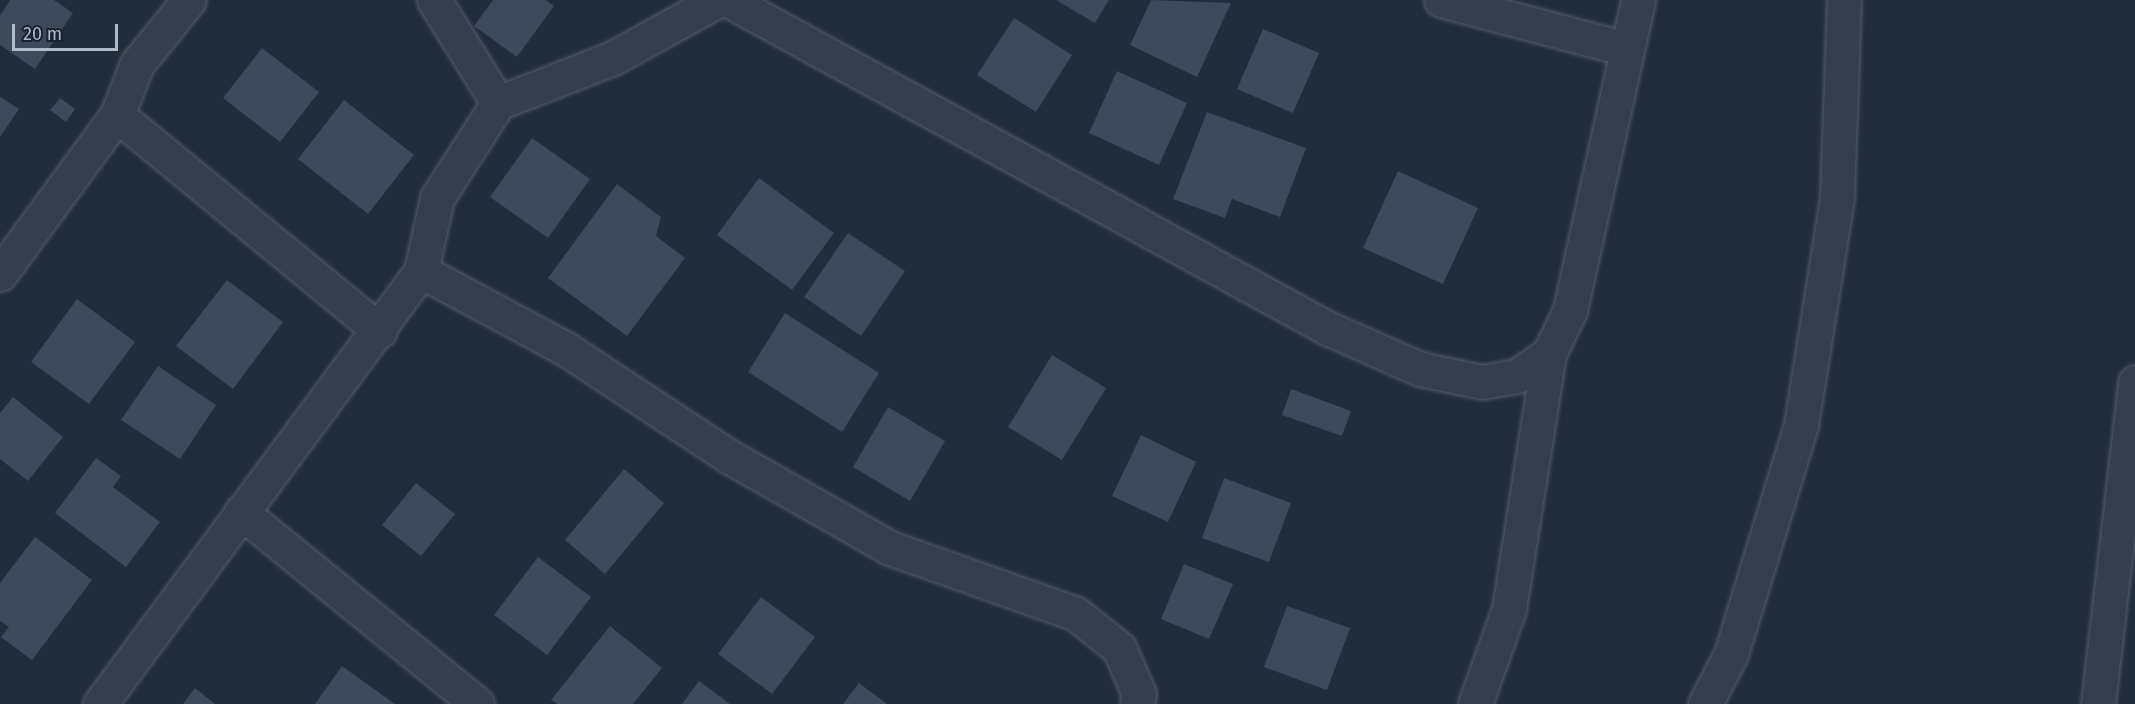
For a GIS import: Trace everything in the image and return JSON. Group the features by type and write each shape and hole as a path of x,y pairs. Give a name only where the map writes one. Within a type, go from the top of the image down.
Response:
{"street":[{"path":"0,274 117,115 137,64 189,0"},
{"path":"434,0 498,103"},
{"path":"100,704 241,512 380,331 421,271 437,198 498,103 613,58 718,0"},
{"path":"728,0 1328,328 1420,369 1482,382 1517,376 1549,354"},
{"path":"1441,0 1627,49"},
{"path":"1475,704 1509,609 1549,354 1570,310 1638,0"},
{"path":"1705,704 1731,654 1801,425 1837,198 1844,0"},
{"path":"117,115 380,331"},
{"path":"421,271 566,349 730,456 890,548 1076,614 1119,648 1139,694 1137,704"},
{"path":"2098,704 2135,382"},
{"path":"241,512 477,704"}],"building":[{"path":"10,0 54,0 73,13 35,69 0,45 0,16"},
{"path":"493,0 546,0 554,6 517,57 474,26"},
{"path":"1056,0 1109,0 1095,23"},
{"path":"1151,0 1231,3 1197,77 1130,45"},
{"path":"1014,18 1072,55 1036,112 977,75"},
{"path":"1263,29 1319,53 1293,113 1237,89"},
{"path":"262,48 319,92 280,142 223,98"},
{"path":"1117,71 1187,103 1159,165 1089,133"},
{"path":"0,97 19,109 0,137"},
{"path":"60,98 75,109 66,122 50,110"},
{"path":"344,100 414,155 368,214 298,159"},
{"path":"1207,112 1306,148 1280,217 1232,199 1225,218 1173,199"},
{"path":"532,138 590,179 548,238 490,197"},
{"path":"1398,171 1478,208 1443,284 1363,248"},
{"path":"759,178 834,233 792,290 717,235"},
{"path":"617,184 661,217 656,236 685,258 627,336 548,278"},
{"path":"848,233 905,271 861,336 804,297"},
{"path":"227,280 283,322 233,389 176,346"},
{"path":"77,299 135,342 89,404 31,362"},
{"path":"785,313 879,373 842,432 748,372"},
{"path":"1052,355 1106,388 1062,460 1008,427"},
{"path":"158,366 216,405 180,459 121,420"},
{"path":"1291,389 1351,411 1342,436 1282,415"},
{"path":"13,397 63,437 28,481 0,459 0,413"},
{"path":"888,407 945,441 910,501 853,467"},
{"path":"1141,435 1196,462 1168,522 1112,496"},
{"path":"96,458 121,476 113,487 160,522 126,567 55,513"},
{"path":"624,469 664,503 605,574 565,540"},
{"path":"1224,478 1291,503 1269,562 1202,538"},
{"path":"416,483 455,514 421,556 382,525"},
{"path":"35,537 92,580 32,660 1,637 9,627 0,621 0,583"},
{"path":"538,557 591,597 547,655 494,615"},
{"path":"1184,564 1233,584 1209,639 1161,619"},
{"path":"761,597 815,637 772,694 718,654"},
{"path":"1287,606 1350,628 1327,690 1264,667"},
{"path":"610,626 662,668 633,704 557,704 551,700"},
{"path":"342,666 395,704 315,704"},
{"path":"699,681 730,704 682,704"},
{"path":"859,683 887,704 843,704"},
{"path":"195,688 215,704 183,704"}]}
